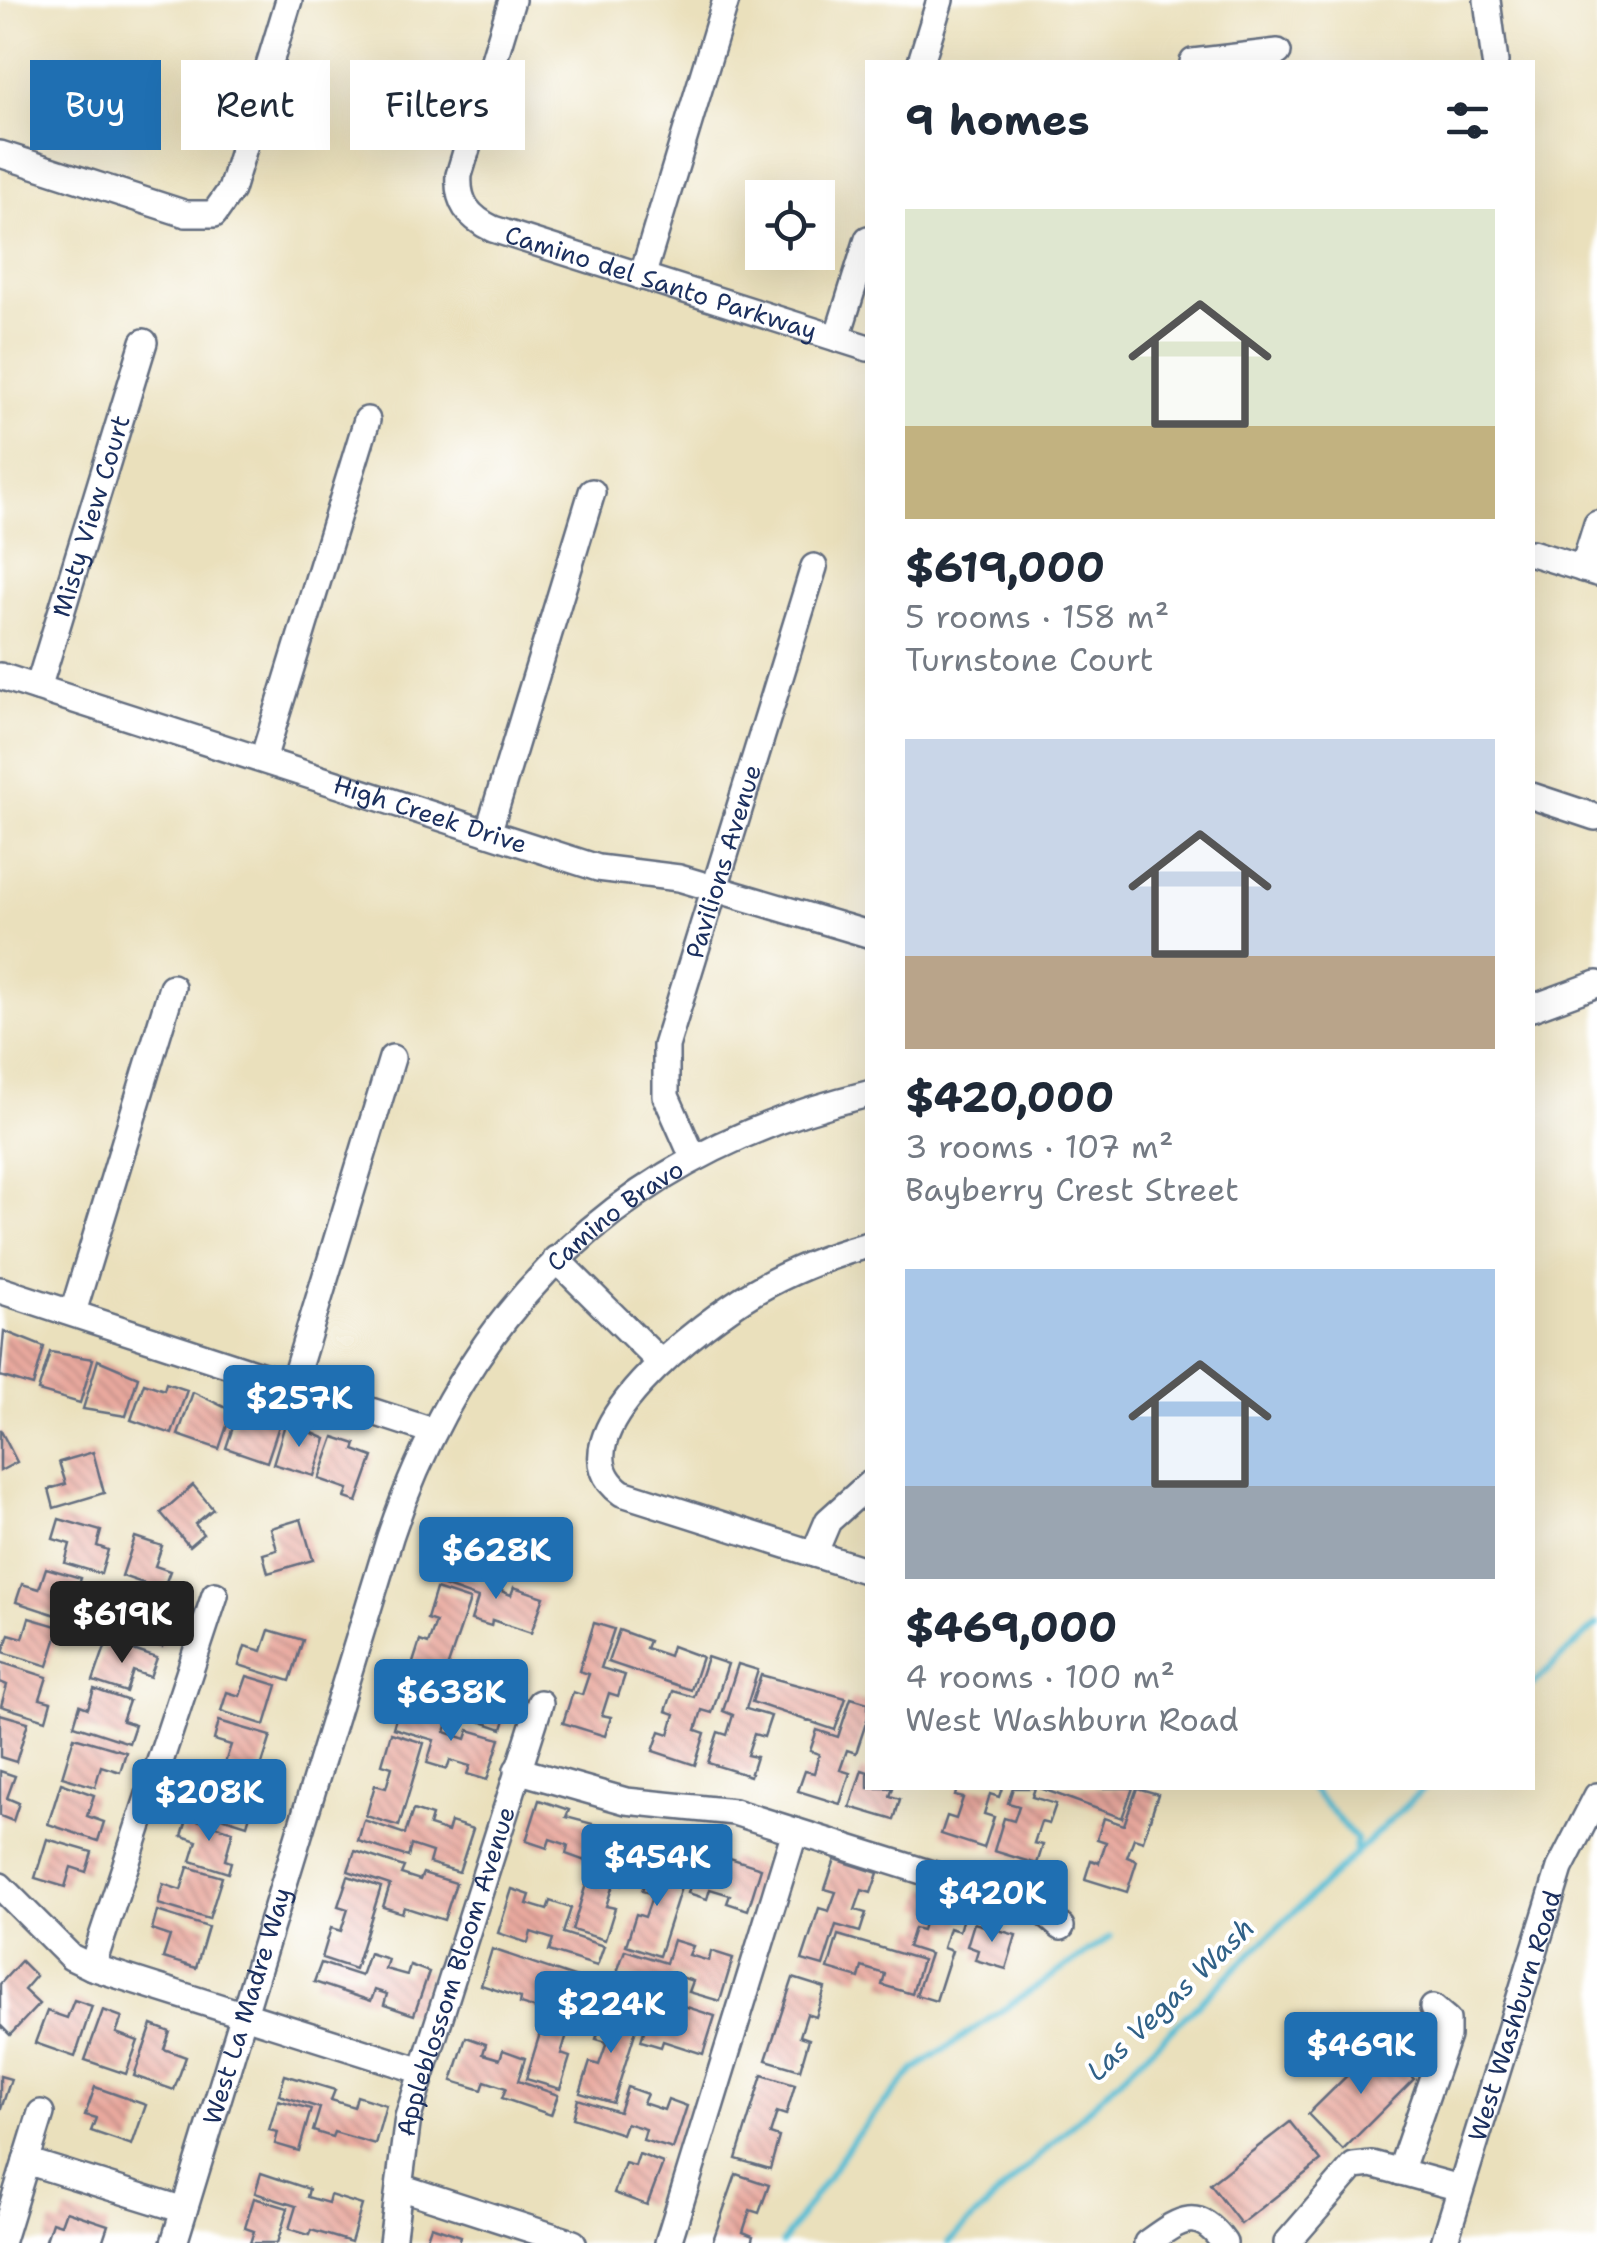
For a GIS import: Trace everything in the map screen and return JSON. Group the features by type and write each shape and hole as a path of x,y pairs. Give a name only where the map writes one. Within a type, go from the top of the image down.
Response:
{"street":[{"path":"0,154 186,214 214,214 231,190 289,0"},
{"name":"Camino del Santo Parkway","path":"512,0 462,164 458,186 463,206 492,229 865,347"},
{"path":"642,277 726,0"},
{"path":"922,60 940,0"},
{"path":"1487,0 1496,60"},
{"path":"1210,60 1278,52"},
{"path":"837,338 865,249"},
{"name":"Misty View Court","path":"38,688 144,342"},
{"path":"262,760 367,420"},
{"path":"488,833 592,492"},
{"path":"1535,554 1590,571 1597,524"},
{"name":"Pavilions Avenue","path":"693,1157 671,1112 664,1062 670,1029 814,567"},
{"name":"High Creek Drive","path":"0,676 598,868 665,875 865,933"},
{"path":"1535,797 1595,817"},
{"path":"1535,1007 1597,984"},
{"path":"72,1312 172,987"},
{"path":"293,1384 392,1058"},
{"name":"Camino Bravo","path":"432,1431 494,1329 556,1259 620,1204 693,1157 775,1120 865,1095"},
{"path":"865,1246 809,1265 751,1294 661,1363 610,1422 601,1444 601,1468 612,1486 632,1497 865,1571"},
{"path":"556,1259 661,1363"},
{"path":"0,1290 432,1431"},
{"name":"West La Madre Way","path":"174,2243 390,1537 432,1431"},
{"path":"814,1554 838,1509 865,1487"},
{"path":"92,1967 214,1596"},
{"name":"Appleblossom Bloom Avenue","path":"392,2243 399,2166 422,2071 540,1703"},
{"path":"517,1770 626,1801 702,1806 794,1831 1038,1907 1061,1927"},
{"name":"West Washburn Road","path":"1444,2243 1560,1868 1597,1796"},
{"path":"668,2243 794,1831"},
{"path":"0,1886 71,1957 92,1967 422,2071"},
{"path":"1400,2172 1447,2036 1447,2020 1433,2008"},
{"path":"1,2243 42,2112"},
{"path":"26,2162 184,2210"},
{"path":"1287,2243 1342,2174 1354,2166 1372,2164 1460,2188"},
{"path":"400,2187 573,2243"},
{"path":"1147,2243 1179,2220 1195,2219 1211,2224 1224,2243"}],"building":[{"path":"4,1331 44,1347 33,1386 0,1376"},
{"path":"50,1352 93,1359 80,1403 38,1391"},
{"path":"98,1360 138,1377 126,1416 83,1409"},
{"path":"144,1383 164,1390 166,1383 187,1390 172,1434 131,1420"},
{"path":"193,1392 232,1411 219,1449 178,1435"},
{"path":"239,1409 281,1420 267,1462 226,1448"},
{"path":"286,1421 326,1439 314,1476 273,1464"},
{"path":"0,1429 17,1462 0,1471"},
{"path":"334,1437 356,1444 354,1450 373,1457 357,1502 345,1498 348,1489 319,1479"},
{"path":"93,1452 104,1493 54,1508 49,1489 66,1484 59,1462"},
{"path":"193,1485 213,1509 195,1524 203,1534 189,1546 161,1513"},
{"path":"59,1519 101,1531 97,1546 108,1550 101,1574 65,1563 70,1544 53,1539"},
{"path":"301,1519 313,1560 268,1573 263,1554 277,1550 271,1528"},
{"path":"135,1537 162,1546 155,1566 170,1571 163,1590 122,1576"},
{"path":"444,1567 511,1595 514,1587 544,1597 531,1633 492,1620 491,1626 471,1620 478,1598 438,1584"},
{"path":"46,1568 81,1578 68,1619 16,1602 22,1584 39,1589"},
{"path":"125,1589 158,1601 152,1621 169,1628 162,1647 111,1629"},
{"path":"436,1589 470,1600 442,1683 410,1672 420,1641 428,1644 436,1622 427,1619"},
{"path":"29,1618 60,1627 48,1666 3,1652 9,1634 23,1638"},
{"path":"594,1623 614,1629 601,1668 625,1675 618,1696 609,1693 602,1715 611,1717 605,1736 563,1723 573,1692 582,1695 589,1674 579,1671"},
{"path":"269,1630 303,1640 290,1681 239,1665 245,1646 262,1651"},
{"path":"619,1630 649,1641 646,1648 669,1656 672,1646 702,1657 691,1690 608,1662"},
{"path":"107,1641 157,1658 150,1677 133,1671 126,1692 93,1681"},
{"path":"707,1657 728,1664 712,1713 702,1710 696,1730 705,1733 695,1765 653,1751 660,1731 669,1734 675,1714 666,1711 673,1691 694,1697"},
{"path":"0,1662 47,1677 40,1699 51,1702 46,1720 1,1706 7,1685 0,1682"},
{"path":"738,1664 758,1670 746,1709 771,1716 764,1737 754,1734 747,1755 756,1757 750,1776 708,1763 718,1732 727,1735 733,1715 723,1711"},
{"path":"457,1667 476,1673 473,1683 492,1689 495,1678 516,1685 502,1729 473,1719 476,1708 455,1701 451,1713 403,1697 409,1677 449,1691"},
{"path":"761,1675 846,1698 835,1730 752,1702"},
{"path":"247,1676 277,1685 265,1725 221,1711 227,1692 240,1696"},
{"path":"94,1689 129,1701 122,1721 135,1725 129,1743 74,1725 80,1705 88,1708"},
{"path":"851,1698 865,1702 865,1726 856,1753 847,1750 840,1770 850,1773 840,1804 798,1791 805,1771 814,1773 819,1754 810,1751 817,1730 838,1737"},
{"path":"399,1708 448,1723 445,1732 466,1739 469,1730 500,1739 487,1780 467,1774 470,1766 450,1760 447,1769 427,1763 434,1740 393,1728"},
{"path":"0,1714 28,1722 16,1762 0,1757"},
{"path":"219,1721 271,1736 258,1777 224,1766 231,1745 214,1740"},
{"path":"391,1733 424,1743 399,1826 366,1816 375,1785 386,1788 392,1767 382,1764"},
{"path":"74,1737 126,1752 120,1772 101,1766 95,1787 62,1777"},
{"path":"862,1770 865,1790 892,1790 890,1796 900,1799 894,1820 850,1807"},
{"path":"0,1771 15,1776 7,1798 19,1803 13,1821 0,1816"},
{"path":"219,1772 259,1784 247,1825 189,1807 195,1789 212,1794"},
{"path":"61,1783 94,1795 87,1816 104,1822 98,1841 48,1824"},
{"path":"956,1790 1001,1790 999,1797 990,1794 984,1814 994,1817 984,1848 941,1834 947,1816 956,1819 963,1798 955,1796"},
{"path":"1012,1790 1034,1790 1032,1797 1056,1804 1049,1824 1041,1822 1034,1843 1043,1845 1037,1864 994,1851 1004,1818 1014,1821 1019,1806 1008,1803"},
{"path":"1045,1790 1132,1790 1122,1818"},
{"path":"1136,1790 1158,1794 1143,1841 1134,1838 1127,1857 1137,1861 1127,1892 1085,1879 1091,1860 1099,1863 1106,1842 1097,1839 1104,1818 1124,1825"},
{"path":"539,1800 569,1810 566,1817 638,1836 633,1851 593,1838 585,1861 566,1854 568,1845 550,1839 547,1848 526,1841"},
{"path":"413,1810 432,1816 429,1826 448,1832 451,1822 473,1829 459,1872 429,1863 432,1852 411,1845 408,1857 358,1841 364,1820 405,1834"},
{"path":"188,1817 233,1831 225,1860 231,1862 228,1873 191,1861 197,1841 182,1836"},
{"path":"659,1836 709,1852 706,1860 727,1866 730,1858 761,1868 748,1910 727,1903 730,1895 710,1889 707,1899 688,1893 695,1870 653,1857"},
{"path":"47,1839 92,1852 86,1872 71,1867 65,1887 35,1878"},
{"path":"598,1845 632,1855 622,1885 614,1882 606,1906 615,1908 605,1940 572,1930"},
{"path":"355,1851 404,1867 401,1874 420,1880 423,1873 456,1883 444,1920 404,1907 402,1913 383,1907 390,1885 348,1871"},
{"path":"835,1859 878,1873 871,1893 862,1890 855,1910 866,1913 860,1932 836,1925 823,1966 802,1960 819,1908 829,1911 836,1892 825,1889"},
{"path":"652,1861 686,1872 659,1956 626,1945 636,1914 645,1917 653,1894 642,1891"},
{"path":"188,1867 222,1877 209,1919 158,1904 163,1884 181,1890"},
{"path":"348,1876 381,1887 355,1969 322,1958 331,1928 341,1931 348,1909 338,1906"},
{"path":"926,1888 968,1901 959,1931 949,1928 943,1948 952,1951 936,2001 916,1995 930,1954 908,1947 914,1928 922,1930 928,1910 919,1907"},
{"path":"512,1889 530,1895 527,1904 547,1910 550,1901 571,1908 563,1933 604,1946 597,1966 549,1951 553,1939 531,1932 528,1943 498,1933"},
{"path":"157,1911 208,1927 196,1968 163,1958 170,1936 152,1930"},
{"path":"974,1923 1016,1935 1006,1969 975,1960 978,1950 967,1946"},
{"path":"838,1935 922,1960 912,1994 882,1985 885,1974 862,1967 859,1978 828,1969"},
{"path":"673,1940 693,1946 689,1955 709,1961 711,1951 733,1958 720,2001 689,1992 693,1981 672,1974 667,1988 617,1972 625,1950 666,1963"},
{"path":"492,1949 592,1983 587,2000 546,1987 539,2010 520,2004 521,1998 481,1985"},
{"path":"369,1953 388,1959 385,1969 407,1975 410,1965 429,1972 414,2015 384,2005 387,1994 375,1990 371,2001 314,1982 321,1963 361,1976"},
{"path":"21,1961 36,1976 24,1990 39,2004 10,2035 0,2025 0,1984"},
{"path":"793,1978 825,1988 816,2017 807,2014 800,2036 809,2039 800,2070 766,2060"},
{"path":"614,1985 662,2000 660,2009 681,2015 684,2006 715,2016 703,2054 663,2041 661,2047 641,2041 648,2018 607,2005"},
{"path":"552,1994 585,2004 576,2033 568,2031 561,2054 570,2057 560,2089 526,2079"},
{"path":"74,2000 92,2006 75,2057 35,2043 47,2011 67,2018"},
{"path":"606,2009 639,2020 613,2103 580,2093 590,2062 599,2065 607,2042 596,2039"},
{"path":"103,2010 122,2017 116,2033 138,2041 126,2074 85,2060"},
{"path":"152,2025 170,2032 164,2049 186,2057 174,2090 134,2076"},
{"path":"466,2037 486,2044 483,2054 500,2059 503,2050 525,2058 518,2081 558,2095 551,2115 502,2098 506,2088 485,2081 482,2090 452,2081"},
{"path":"1379,2044 1414,2079 1343,2150 1308,2114"},
{"path":"285,2075 335,2090 331,2100 354,2107 357,2096 386,2105 375,2144 334,2132 332,2137 313,2131 320,2108 279,2095"},
{"path":"762,2075 795,2085 786,2115 777,2112 770,2134 779,2137 770,2169 736,2159"},
{"path":"0,2076 11,2079 1,2109 0,2109"},
{"path":"95,2087 146,2105 132,2145 91,2131 96,2118 85,2115"},
{"path":"627,2087 647,2094 643,2103 664,2110 668,2099 687,2106 673,2149 643,2140 646,2129 626,2123 622,2134 573,2118 578,2099 619,2112"},
{"path":"278,2100 311,2109 299,2151 275,2144 278,2132 269,2130"},
{"path":"1290,2122 1321,2161 1241,2224 1210,2184"},
{"path":"639,2154 663,2163 647,2205 614,2193 625,2163 635,2166"},
{"path":"261,2173 309,2189 307,2197 328,2203 330,2195 362,2205 351,2242 311,2230 309,2235 289,2229 296,2206 255,2193"},
{"path":"736,2174 769,2185 759,2213 750,2210 743,2232 753,2236 751,2243 712,2243"},
{"path":"254,2198 288,2208 277,2243 250,2243 254,2231 245,2228"},
{"path":"66,2211 108,2225 102,2243 45,2243 52,2222 61,2225"},
{"path":"431,2226 461,2236 459,2243 425,2243"}],"waterway":[{"name":"Las Vegas Wash","path":"1535,1682 1597,1624"},
{"path":"1313,1790 1356,1839 1355,1853"},
{"name":"Las Vegas Wash","path":"948,2243 1422,1790"},
{"path":"782,2243 856,2136 914,2070 1110,1937"}]}
